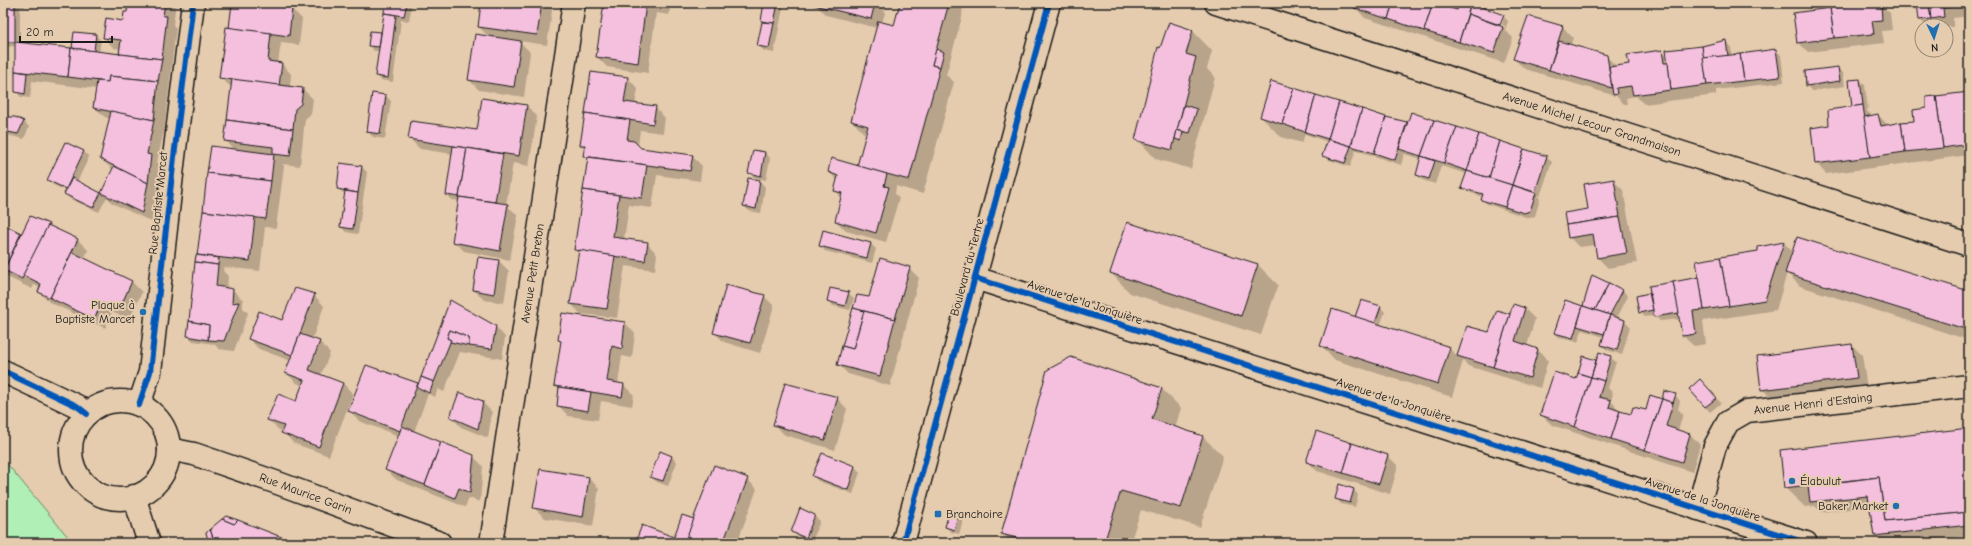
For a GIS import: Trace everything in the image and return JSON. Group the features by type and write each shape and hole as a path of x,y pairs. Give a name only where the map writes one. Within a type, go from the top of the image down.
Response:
{"street":[{"name":"Rue Baptiste Marcet","path":"139,405 150,372 193,3"},
{"name":"Avenue Petit Breton","path":"491,543 574,3"},
{"name":"Boulevard du Tertre","path":"902,541 1049,3"},
{"name":"Avenue Michel Lecour Grandmaison","path":"1216,3 1969,246"},
{"name":"Avenue de la Jonquière","path":"975,278 1806,543"},
{"path":"3,371 77,406 87,414"},
{"name":"Avenue Henri d'Estaing","path":"1698,509 1715,446 1728,422 1747,411 1969,386"},
{"path":"124,401 139,405 152,412 162,424 168,439 169,449 167,463 161,477 151,488 134,496 122,498 105,496 90,488 79,476 73,460 72,443 77,428 87,414 99,405 109,402 124,401"},
{"name":"Rue Maurice Garin","path":"169,449 194,454 275,482 440,543"},
{"path":"134,496 149,543"}],"green space":[{"path":"3,459 73,543 3,543"}],"building":[{"path":"3,3 15,3 15,42 3,42"},
{"path":"128,3 165,3 163,16 167,16 162,59 119,54 121,40 103,38 106,18 123,21 124,12 127,12"},
{"path":"232,3 276,3 275,5 292,8 289,36 229,28"},
{"path":"385,3 407,3 404,16 384,13"},
{"path":"481,3 542,3 537,35 478,27"},
{"path":"604,3 646,4 638,63 596,57"},
{"path":"641,3 660,3 659,6"},
{"path":"764,3 778,3 774,23 761,21"},
{"path":"815,3 875,3 871,19 814,5"},
{"path":"900,3 949,3 932,65 940,67 909,180 857,166 868,126 851,121 878,21 894,25"},
{"path":"1355,3 1393,3 1388,19 1354,8"},
{"path":"1393,3 1433,3 1424,31 1388,19"},
{"path":"1433,3 1457,10 1460,3 1471,3 1459,42 1424,31"},
{"path":"1471,3 1477,3 1476,5 1504,15 1500,25 1468,14"},
{"path":"1881,3 1882,20 1872,21 1874,34 1834,38 1830,8"},
{"path":"1917,3 1929,3 1931,18 1919,18"},
{"path":"1929,3 1967,3 1967,5 1943,8 1944,17 1931,18"},
{"path":"1830,8 1834,38 1797,43 1793,13"},
{"path":"384,13 396,15 388,78 375,76"},
{"path":"1468,14 1503,27 1494,53 1459,42"},
{"path":"1528,16 1563,26 1549,70 1513,59"},
{"path":"762,22 774,23 769,48 757,46"},
{"path":"1169,22 1193,30 1186,54 1196,57 1172,150 1135,140 1158,47 1160,48"},
{"path":"226,27 271,33 268,61 282,63 279,86 219,78"},
{"path":"370,31 381,32 379,47 368,46"},
{"path":"74,32 96,34 94,51 72,48"},
{"path":"475,34 521,41 514,87 468,80"},
{"path":"1726,40 1728,56 1703,58 1702,46"},
{"path":"1559,41 1607,55 1612,88 1549,70"},
{"path":"15,42 71,48 68,77 15,71"},
{"path":"1702,46 1707,85 1671,90 1666,50"},
{"path":"71,48 162,59 158,81 109,76 108,82 68,77"},
{"path":"936,49 944,52 940,67 932,65"},
{"path":"1776,49 1780,77 1744,81 1740,54"},
{"path":"1662,50 1664,63 1668,63 1671,90 1633,95 1631,86 1616,88 1617,94 1613,95 1609,67 1629,64 1627,55"},
{"path":"1740,54 1744,81 1707,85 1703,58"},
{"path":"1838,67 1840,81 1806,86 1805,71"},
{"path":"15,71 27,73 25,94 15,92"},
{"path":"591,72 628,77 624,102 656,106 653,124 585,113"},
{"path":"109,76 158,81 154,120 93,108 97,81 108,82"},
{"path":"232,79 303,88 301,104 295,109 293,129 227,120"},
{"path":"1860,79 1863,105 1852,107 1849,80"},
{"path":"1271,81 1294,88 1282,124 1260,117"},
{"path":"1294,88 1316,95 1305,132 1282,124"},
{"path":"1969,92 1969,144 1943,148 1936,96"},
{"path":"372,93 386,95 380,134 367,132"},
{"path":"1316,95 1339,102 1328,139 1305,132"},
{"path":"1936,96 1943,148 1905,152 1901,122 1914,121 1913,110 1926,108 1926,97"},
{"path":"482,98 527,105 519,156 408,139 411,121 477,130"},
{"path":"1339,102 1362,109 1351,146 1328,139"},
{"path":"1184,105 1197,109 1190,133 1177,130"},
{"path":"1863,105 1870,157 1815,164 1811,128 1829,125 1828,110"},
{"path":"1362,109 1386,117 1374,153 1351,146"},
{"path":"111,111 154,120 147,154 151,155 148,183 100,159"},
{"path":"1411,112 1434,120 1421,156 1399,149"},
{"path":"585,113 630,120 627,140 634,141 641,148 693,155 690,171 583,156 585,145 580,145"},
{"path":"1878,114 1881,126 1901,122 1905,152 1870,157 1864,117"},
{"path":"3,117 15,117 24,121 18,134 3,131"},
{"path":"1386,117 1407,122 1395,160 1374,153"},
{"path":"227,120 293,129 290,156 273,154 273,147 224,141"},
{"path":"1434,120 1457,127 1444,163 1421,156"},
{"path":"1457,127 1479,134 1467,171 1444,163"},
{"path":"1177,130 1183,132 1181,141 1175,139"},
{"path":"1479,134 1500,141 1489,178 1467,171"},
{"path":"1328,139 1351,146 1345,163 1322,156"},
{"path":"1500,141 1524,149 1512,185 1489,178"},
{"path":"65,142 84,151 66,189 47,180"},
{"path":"211,146 274,154 271,181 207,173"},
{"path":"453,146 467,148 459,197 446,195"},
{"path":"467,148 503,154 495,202 459,197"},
{"path":"1524,149 1547,156 1535,192 1512,185"},
{"path":"753,150 765,152 761,176 748,173"},
{"path":"1421,156 1435,161 1429,179 1416,175"},
{"path":"588,157 647,165 642,198 583,190"},
{"path":"831,158 887,174 884,186 889,187 876,233 835,221 842,193 834,191 838,176 828,172"},
{"path":"340,163 362,166 358,193 337,189"},
{"path":"114,166 148,183 142,213 101,193"},
{"path":"1467,171 1512,185 1505,207 1481,200 1483,194 1461,188"},
{"path":"207,173 271,181 266,219 203,211"},
{"path":"72,178 101,193 93,208 64,194"},
{"path":"748,178 760,180 756,209 743,206"},
{"path":"1614,179 1620,217 1566,225 1564,213 1588,209 1584,184"},
{"path":"1512,185 1536,193 1530,211 1524,213 1505,207"},
{"path":"583,190 619,195 613,237 648,242 645,261 574,250"},
{"path":"345,191 358,193 353,229 340,227"},
{"path":"459,197 508,204 500,251 452,242"},
{"path":"203,211 255,217 250,261 197,255"},
{"path":"30,216 49,224 22,279 4,270"},
{"path":"1620,217 1627,253 1597,258 1593,234 1568,238 1566,225"},
{"path":"1127,222 1258,264 1241,316 1110,273"},
{"path":"3,224 21,233 4,270 3,270"},
{"path":"48,225 78,239 50,298 38,292 41,284 23,275"},
{"path":"823,230 871,243 867,258 819,246"},
{"path":"1797,237 1969,291 1969,317 1965,329 1785,273"},
{"path":"1784,242 1765,300 1729,306 1720,257 1758,251 1758,247"},
{"path":"579,250 615,256 607,309 570,304"},
{"path":"72,252 132,281 119,310 102,303 94,319 50,298"},
{"path":"196,255 219,258 218,265 195,262"},
{"path":"478,257 499,260 494,294 473,290"},
{"path":"1720,257 1729,306 1704,310 1696,261"},
{"path":"880,258 910,267 895,319 853,308 857,295 869,297"},
{"path":"195,262 218,265 216,286 233,289 232,303 239,302 224,341 208,340 209,325 189,321"},
{"path":"1592,275 1609,283 1595,310 1583,306"},
{"path":"1699,277 1704,310 1693,311 1696,334 1682,336 1673,282"},
{"path":"1673,282 1679,313 1654,317 1649,286"},
{"path":"1609,283 1623,290 1610,315 1595,310"},
{"path":"726,285 765,295 750,343 713,333"},
{"path":"295,288 315,294 292,355 248,339 259,311 282,320"},
{"path":"830,288 849,292 845,306 827,301"},
{"path":"1649,293 1653,310 1639,313 1636,296"},
{"path":"450,300 496,326 492,349 469,346 469,338 450,330 447,338 451,340 434,382 421,377"},
{"path":"1361,300 1381,306 1375,323 1355,317"},
{"path":"1565,300 1583,306 1573,338 1554,333"},
{"path":"1513,304 1525,308 1515,341 1538,349 1530,378 1493,367"},
{"path":"1583,306 1610,315 1604,334 1577,326"},
{"path":"853,308 864,311 853,349 842,346"},
{"path":"1332,309 1450,347 1438,384 1320,346"},
{"path":"1497,310 1510,314 1493,367 1457,356 1467,326 1489,332"},
{"path":"864,311 895,319 880,376 837,365 842,346 853,349"},
{"path":"562,313 625,322 622,349 612,346 607,381 624,384 622,397 554,386 561,341 558,340"},
{"path":"1610,315 1625,320 1617,350 1601,345"},
{"path":"189,321 209,325 208,340 187,336"},
{"path":"450,330 469,338 469,346 450,342 451,340 447,338"},
{"path":"300,334 320,341 309,370 343,383 319,447 281,433 284,426 267,420 278,394 296,401 304,380 285,373"},
{"path":"1852,344 1857,378 1761,390 1757,356"},
{"path":"1599,352 1611,356 1604,381 1591,377"},
{"path":"1583,356 1596,360 1591,377 1578,373"},
{"path":"1071,357 1162,388 1152,419 1203,436 1181,508 1121,491 1104,543 1016,543 1017,538 1001,534 1047,370"},
{"path":"366,365 418,383 400,431 348,411"},
{"path":"1554,372 1576,379 1578,373 1591,377 1575,427 1540,415"},
{"path":"421,377 434,382 429,393 417,387"},
{"path":"1591,377 1604,381 1599,397 1611,400 1609,407 1620,411 1611,439 1575,427"},
{"path":"1700,379 1717,398 1705,407 1689,389"},
{"path":"785,383 838,397 825,440 773,425"},
{"path":"559,387 591,392 588,411 557,406"},
{"path":"1664,391 1676,394 1673,403 1662,399"},
{"path":"459,392 483,401 478,429 450,417"},
{"path":"1650,395 1662,399 1645,450 1611,439 1620,411 1631,414 1633,407 1646,410"},
{"path":"1662,399 1673,403 1666,426 1690,434 1682,462 1645,450"},
{"path":"402,426 441,442 425,485 385,470"},
{"path":"1969,428 1969,512 1885,521 1879,477 1784,488 1780,450"},
{"path":"1316,431 1352,443 1343,473 1306,462"},
{"path":"441,442 474,455 470,493 459,488 455,498 425,485"},
{"path":"1352,443 1388,455 1379,484 1343,473"},
{"path":"660,451 672,456 663,481 650,477"},
{"path":"822,453 855,466 848,490 812,476"},
{"path":"714,465 748,478 723,543 684,543"},
{"path":"540,469 589,477 583,517 533,508"},
{"path":"1879,477 1885,521 1969,512 1969,525 1874,536 1868,496 1810,502 1808,486"},
{"path":"1339,484 1354,489 1350,503 1335,499"},
{"path":"800,508 815,515 806,538 791,532"},
{"path":"950,509 959,512 954,530 945,527"},
{"path":"682,515 694,519 684,543 635,543 642,525 674,537"},
{"path":"226,516 238,520 234,524 222,519"},
{"path":"222,519 234,524 238,520 284,538 282,543 212,543 214,541 210,529"},
{"path":"210,529 214,541 212,543 209,543 206,533"}],"cycle path":[{"path":"139,405 150,372 193,3"},
{"path":"903,543 1049,3"},
{"path":"975,278 1806,543"},
{"path":"3,371 77,406 87,414"}],"place":[{"name":"Plaque à Baptiste Marcet","path":"143,312"},
{"name":"Élabulut","path":"1792,481"},
{"name":"Baker Market","path":"1896,506"},
{"name":"Branchoire","path":"938,514"}]}
